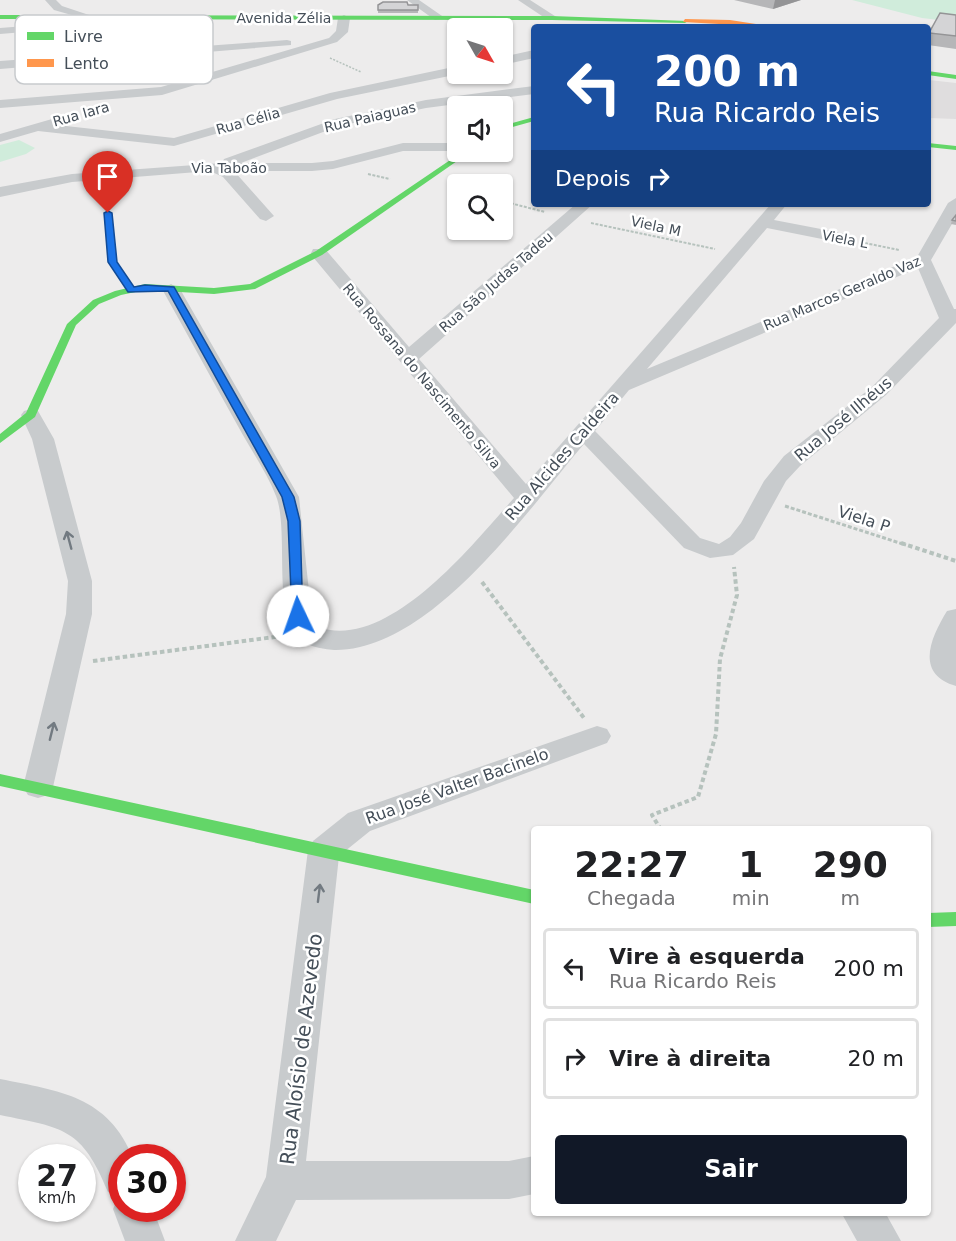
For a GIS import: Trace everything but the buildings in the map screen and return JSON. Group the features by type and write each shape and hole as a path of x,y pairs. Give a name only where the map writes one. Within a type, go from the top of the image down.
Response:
{"main road":[{"path":"689,6 760,24"},
{"path":"662,7 688,22"},
{"name":"Avenida Zélia","path":"568,18 583,24"},
{"name":"Avenida Zélia","path":"213,19 568,18 623,21"},
{"path":"612,24 623,21 721,24"},
{"path":"931,60 956,64"},
{"path":"931,73 956,77"},
{"path":"513,124 531,120"},
{"path":"931,145 956,148"},
{"path":"0,440 31,415 72,324 96,302 145,287 214,291 252,287 319,253 451,162"},
{"path":"0,780 531,896"},
{"path":"931,920 956,919"}],"street":[{"path":"50,0 58,8 82,15"},
{"path":"412,0 439,18"},
{"path":"523,0 552,18"},
{"path":"213,76 333,40 342,32 344,18"},
{"path":"0,31 15,30"},
{"path":"213,49 333,40"},
{"path":"513,59 531,55"},
{"path":"0,65 15,64"},
{"name":"Rua Célia","path":"37,127 174,142 386,84 447,72"},
{"path":"0,104 162,91 186,84"},
{"name":"Rua Paiaguas","path":"211,167 239,159 335,123 426,104 531,90"},
{"name":"Rua Iara","path":"94,111 162,91"},
{"name":"Rua Iara","path":"0,138 71,117"},
{"path":"174,142 188,162 211,167 228,174 266,216"},
{"name":"Via Taboão","path":"0,192 72,178 211,167 312,167 333,165 403,147 447,147"},
{"name":"Rua Marcos Geraldo Vaz","path":"621,387 925,258 956,203"},
{"name":"Rua São Judas Tadeu","path":"407,359 581,207"},
{"name":"Rua Alcides Caldeira","path":"307,633 333,642 356,640 394,624 423,606 469,564 776,207"},
{"name":"Viela L","path":"763,222 847,239"},
{"name":"Rua Rossana do Nascimento Silva","path":"319,253 526,498"},
{"path":"925,258 952,316"},
{"path":"171,289 288,497 294,521 298,616 307,633"},
{"name":"Rua José Ilhéus","path":"732,547 744,534 780,474 810,444 879,392 952,316"},
{"path":"662,340 664,345 683,354 701,354"},
{"path":"31,415 43,439 80,581 80,614 38,787"},
{"path":"584,431 692,543 718,552 732,547"},
{"path":"956,616 941,645 946,668 956,677"},
{"name":"Rua José Valter Bacinelo","path":"324,850 359,822 597,736"},
{"name":"Rua Aloísio de Azevedo","path":"255,1241 285,1180 324,850"},
{"path":"0,1097 48,1108 87,1123 108,1147"},
{"path":"285,1180 426,1182 509,1180 531,1176"},
{"path":"863,1216 881,1241"},
{"path":"138,1222 145,1241"}],"lane":[{"path":"108,213 112,262 131,290"}],"path":[{"path":"308,49 386,84"},
{"name":"Viela M","path":"513,204 736,254"},
{"name":"Viela L","path":"847,239 925,258"},
{"name":"Viela P","path":"765,500 956,561"},
{"path":"659,826 652,815 698,797 716,734 720,659 737,595 732,547"},
{"path":"469,564 597,736"},
{"path":"69,664 307,633"}],"shaded area":[{"path":"931,80 956,83 956,119 931,118"}],"green space":[{"path":"852,0 956,0 956,22 922,18"},
{"path":"19,140 35,148 26,154 0,162 0,145"}],"traffic: fast":[{"path":"0,17 15,17"},
{"path":"213,17 552,18 685,21"},
{"path":"931,73 956,77"},
{"path":"513,125 531,120"},
{"path":"931,145 956,148"},
{"path":"0,440 31,415 72,324 96,302 118,293 145,287 214,291 252,287 319,253 451,162"},
{"path":"0,780 531,896"},
{"path":"931,920 956,919"}],"traffic: slow":[{"path":"685,21 747,24"}],"route":[{"path":"108,213 112,262 131,290 145,287 171,289 288,497 294,521 298,616"}]}
